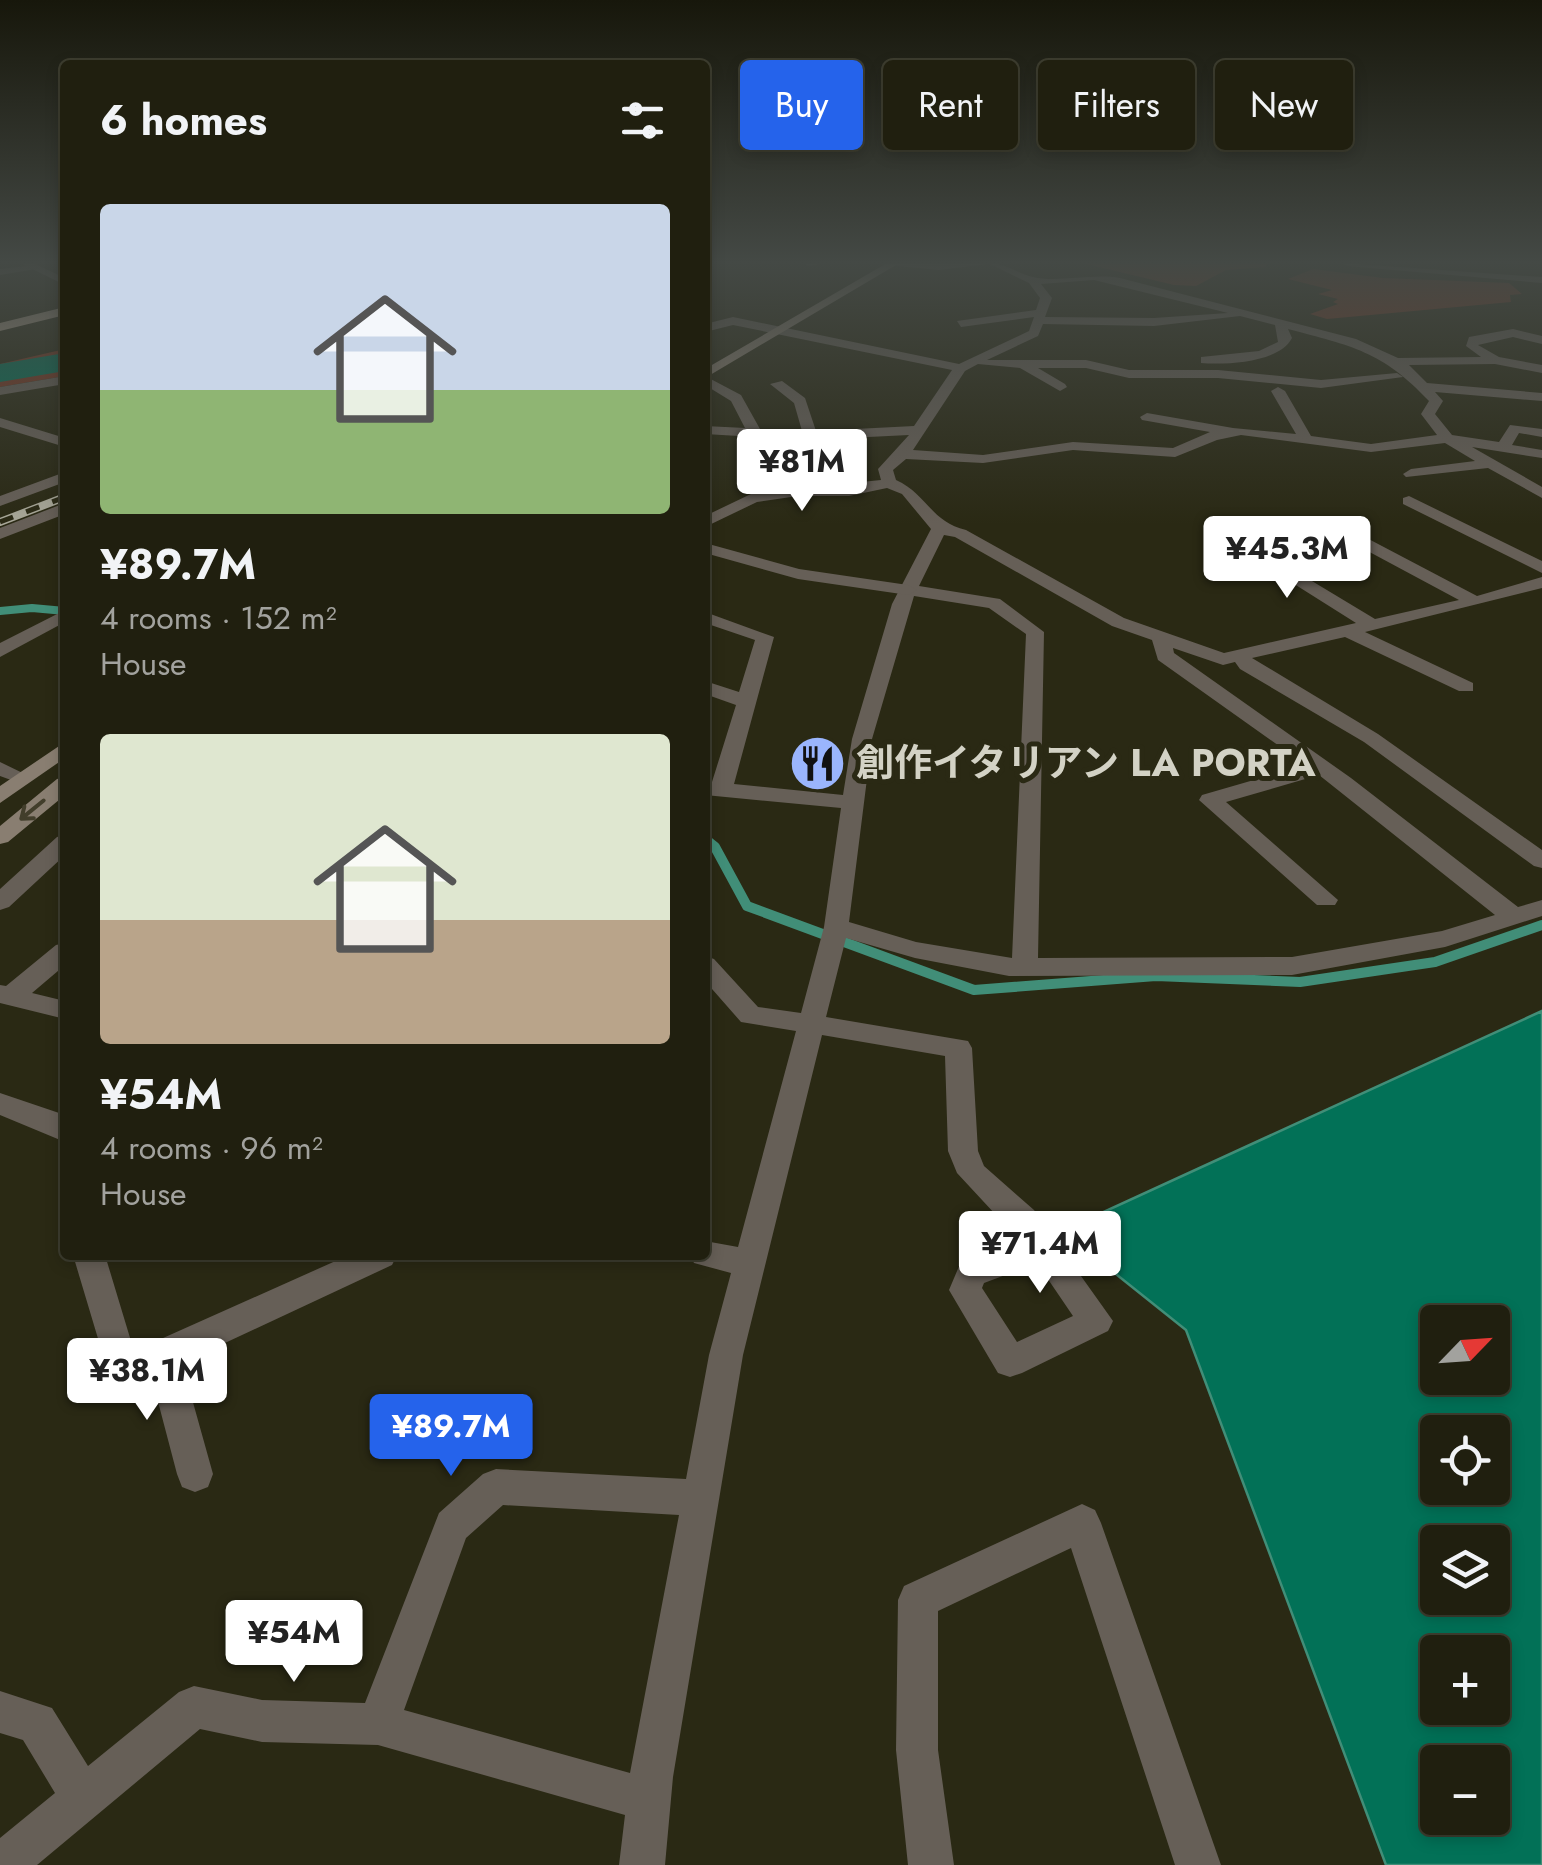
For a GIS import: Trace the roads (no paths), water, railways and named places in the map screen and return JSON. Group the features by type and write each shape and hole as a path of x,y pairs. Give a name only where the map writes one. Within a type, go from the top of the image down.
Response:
{"main road":[{"path":"710,374 750,350"},
{"path":"0,796 60,751"},
{"path":"0,837 60,788"}],"street":[{"path":"889,350 967,365 1100,367 1130,374 1218,374 1321,384 1397,377"},
{"path":"889,482 885,469 903,454 967,365 998,350"},
{"path":"1100,367 1104,361 1217,360 1269,350"},
{"path":"1369,350 1394,362 1436,400 1428,414 1447,438"},
{"path":"1479,350 1495,360"},
{"path":"1257,355 1286,367 1323,370"},
{"path":"1394,362 1495,360 1542,369"},
{"path":"1023,364 1060,386"},
{"path":"1100,367 1125,388 1140,390"},
{"path":"710,379 730,388 747,410 753,430"},
{"path":"0,391 60,381"},
{"path":"778,384 800,401 811,428 807,436"},
{"path":"1424,388 1542,398"},
{"path":"1278,390 1305,437"},
{"path":"1225,391 1278,390 1341,398"},
{"path":"1147,417 1232,432 1305,437 1372,448 1447,438 1472,447 1542,454"},
{"path":"0,422 60,441"},
{"path":"1503,448 1516,428 1542,433"},
{"path":"710,430 807,436 920,430"},
{"path":"903,454 983,459 1073,446 1174,453 1232,432"},
{"path":"1472,447 1490,463 1541,492"},
{"path":"1411,474 1490,463"},
{"path":"0,501 60,479"},
{"path":"710,520 753,498 798,491 849,491 889,482 907,491 939,529 960,533 1118,622 1222,658 1242,657 1475,602 1542,582"},
{"path":"0,486 20,493"},
{"path":"1409,501 1542,568"},
{"path":"0,534 60,510"},
{"path":"642,1865 648,1800 726,1355 834,937 862,739 908,590 939,529"},
{"path":"1227,535 1373,626"},
{"path":"1355,538 1475,602"},
{"path":"710,549 798,574 994,603 1034,632 1025,966"},
{"path":"710,618 766,637 747,702 713,789 853,802"},
{"path":"0,651 60,619"},
{"path":"1347,630 1466,687"},
{"path":"1161,637 1165,656 1322,766 1515,918"},
{"path":"1242,657 1247,665 1372,738 1542,861"},
{"path":"710,689 747,702"},
{"path":"1322,766 1210,800 1326,900"},
{"path":"0,768 22,778"},
{"path":"0,902 60,847"},
{"path":"834,937 1025,966 1292,966 1445,940 1542,908"},
{"path":"6,995 60,955"},
{"path":"710,971 750,1015 958,1048 963,1151 972,1173 1023,1218 1044,1247"},
{"path":"6,995 60,1009"},
{"path":"0,1104 60,1125"},
{"path":"710,1255 749,1263"},
{"path":"90,1260 123,1370 370,1260"},
{"path":"163,1355 195,1474"},
{"path":"378,1724 452,1526 496,1487 700,1498"},
{"path":"931,1865 917,1750 918,1600 1082,1523 1198,1865"},
{"path":"2,1865 194,1706 262,1721 378,1724 648,1800"},
{"path":"0,1712 37,1723 83,1798"}],"waterway":[{"path":"0,373 60,363"},
{"path":"0,611 60,611"},
{"path":"710,843 747,906 974,990 1156,976 1300,982 1435,962 1542,925"}],"railway":[{"path":"0,522 60,499"}],"place":[{"name":"創作イタリアン LA PORTA","path":"817,763"}]}
